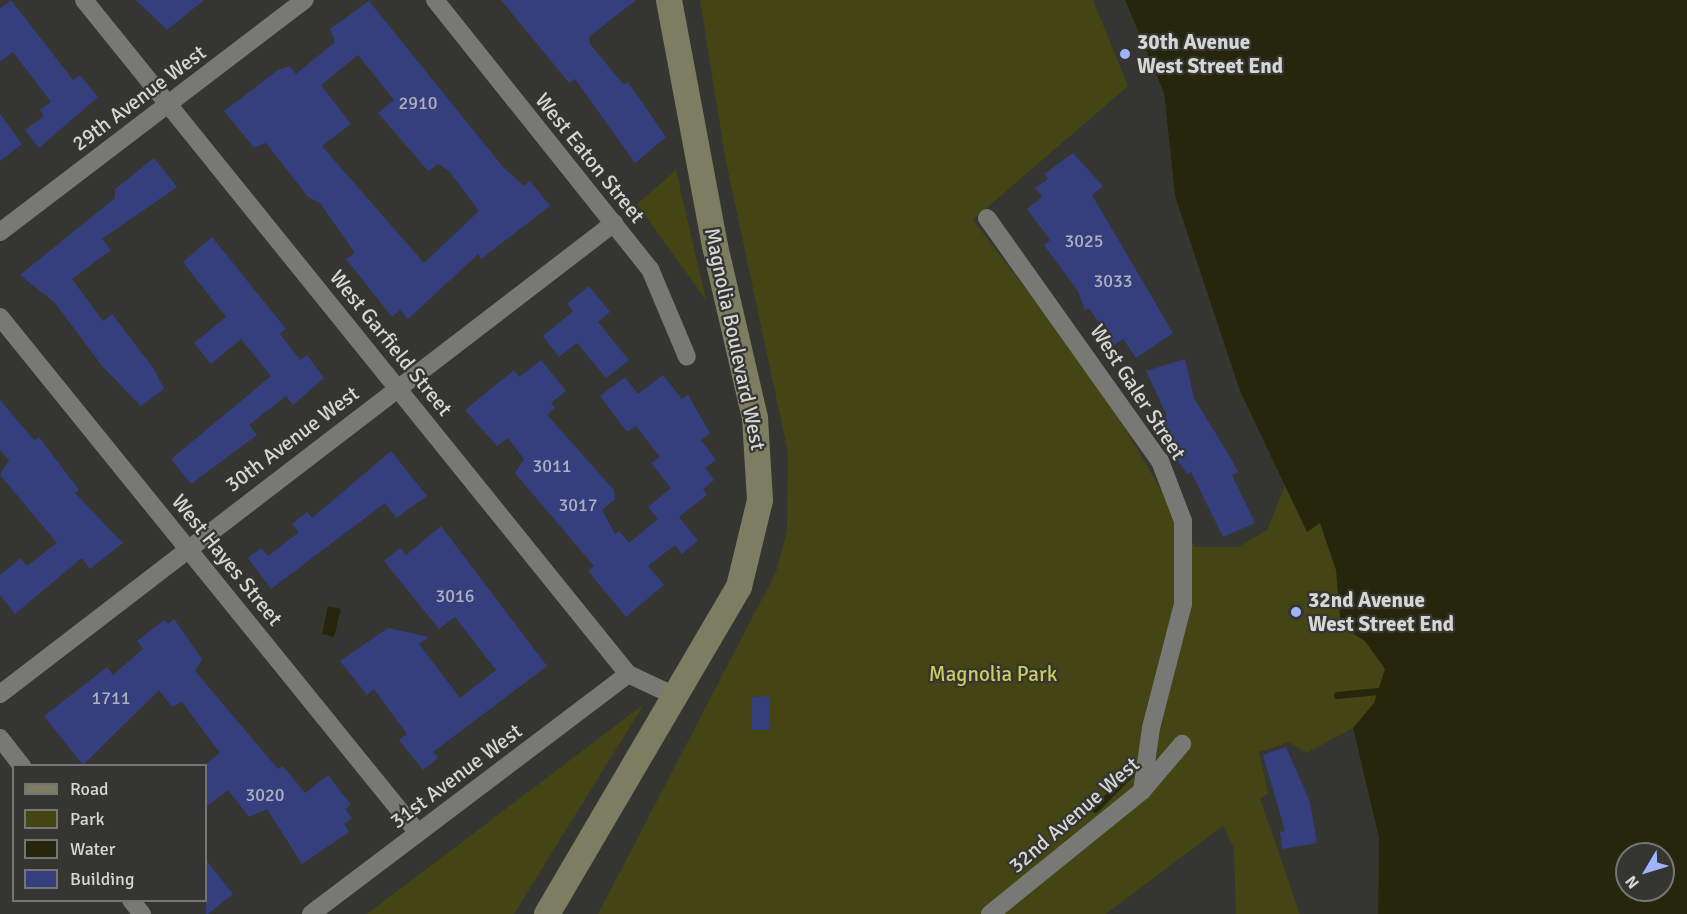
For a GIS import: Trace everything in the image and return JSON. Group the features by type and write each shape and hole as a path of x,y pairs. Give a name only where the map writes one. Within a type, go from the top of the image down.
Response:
{"main road":[{"name":"Magnolia Boulevard West","path":"547,914 677,697 739,587 754,539 759,457 669,0"}],"street":[{"name":"West Garfield Street","path":"84,0 628,674 677,697"},
{"name":"29th Avenue West","path":"0,232 304,0"},
{"name":"West Eaton Street","path":"435,0 650,269 687,357"},
{"name":"West Galer Street","path":"987,218 1071,329 1160,461 1183,521 1183,604 1151,728 1142,791"},
{"name":"30th Avenue West","path":"0,694 187,547 614,223"},
{"name":"West Hayes Street","path":"0,317 418,833"},
{"name":"31st Avenue West","path":"310,914 628,674"},
{"path":"0,738 21,764"},
{"name":"32nd Avenue West","path":"990,914 1142,791 1182,744"},
{"path":"133,902 142,914"}],"green space":[{"name":"Magnolia Park","path":"700,0 1093,0 1128,86 973,220 1098,383 1195,547 1238,547 1267,530 1285,485 1240,391 1175,196 1164,93 1125,0 1426,312 1378,914 1379,838 1353,728 1307,753 1289,742 1259,752 1268,793 1260,799 1300,914 1236,914 1234,848 1223,826 1106,914 598,914 776,572 787,531 788,453 725,157"},
{"path":"676,170 706,300 637,204"},
{"path":"644,704 514,914 367,914"}],"water":[{"path":"1125,0 1687,0 1687,914 1378,914 1379,838 1353,728 1374,703 1385,669 1365,641 1341,626 1336,570 1320,523 1307,532 1240,391 1175,196 1164,93"},
{"path":"328,606 341,609 334,637 322,634"}],"building":[{"path":"11,0 73,80 80,75 98,97 39,148 25,130 44,116 40,110 51,102 13,52 0,62 0,9"},
{"path":"136,0 204,0 167,30"},
{"path":"501,0 636,0 589,37 590,44 624,85 628,82 666,137 635,163 575,79 569,83"},
{"path":"369,1 503,167 524,186 530,181 550,206 481,259 478,254 408,319 400,310 392,317 346,259 355,253 320,203 308,197 266,143 254,148 224,111 278,70 290,66 296,74 335,42 330,29","holes":["358,55 394,100 378,113 428,171 438,164 449,171 479,211 424,263 322,146 351,124 321,85"]},
{"path":"0,114 22,144 0,161"},
{"path":"1073,153 1103,186 1092,195 1173,333 1136,358 1123,339 1114,345 1089,308 1085,310 1078,291 1044,245 1050,240 1027,209 1042,197 1035,188 1048,179 1044,174"},
{"path":"154,158 177,187 102,239 111,250 72,279 103,321 112,314 154,369 164,389 141,406 102,366 55,303 20,275 115,198 115,189"},
{"path":"212,237 286,329 280,334 300,360 307,355 324,378 293,405 286,396 249,425 257,435 191,484 171,459 271,376 241,339 211,364 194,343 226,317 183,262"},
{"path":"589,286 610,312 598,322 629,360 606,378 577,343 559,357 543,336 573,311 567,304"},
{"path":"1185,359 1194,398 1238,472 1232,475 1255,523 1223,537 1191,472 1187,474 1153,425 1167,416 1146,371"},
{"path":"541,360 566,391 551,403 555,408 547,415 614,490 615,499 602,510 615,534 619,531 629,543 658,519 648,507 671,488 651,463 660,457 636,426 627,432 600,396 625,377 638,394 663,375 682,399 688,395 710,433 701,440 716,460 705,468 714,480 703,489 707,495 679,517 698,541 682,554 675,545 648,566 664,585 626,617 588,571 594,566 515,473 524,459 508,438 497,446 465,410 514,370 519,377"},
{"path":"0,400 34,440 39,437 79,490 75,493 123,543 90,569 82,558 15,614 0,595 0,575 21,558 27,566 57,543 0,475 9,460 0,450"},
{"path":"391,451 427,496 396,518 385,503 271,589 248,558 261,548 268,556 299,532 292,524 307,512 312,518"},
{"path":"441,526 547,666 433,752 438,758 423,770 399,740 407,734 374,689 367,695 340,661 388,628 429,637 419,644 460,698 496,670 455,617 439,629 384,561 400,548 406,555"},
{"path":"174,619 202,659 195,671 278,769 283,766 305,793 328,775 351,805 345,809 352,818 344,824 349,832 302,864 267,809 249,817 228,790 207,806 206,764 220,753 182,702 172,707 159,690 82,764 44,716 107,667 113,675 143,649 137,641 164,620 168,624"},
{"path":"769,696 769,730 752,730 752,697"},
{"path":"1286,747 1310,802 1317,843 1282,849 1280,832 1285,831 1263,755"},
{"path":"207,861 233,894 206,914 207,902"}],"waterway":[{"path":"1337,695 1378,691"},
{"path":"1095,809 1140,764"}],"place":[{"name":"30th Avenue West Street End","path":"1125,54"},
{"name":"32nd Avenue West Street End","path":"1296,612"}]}
